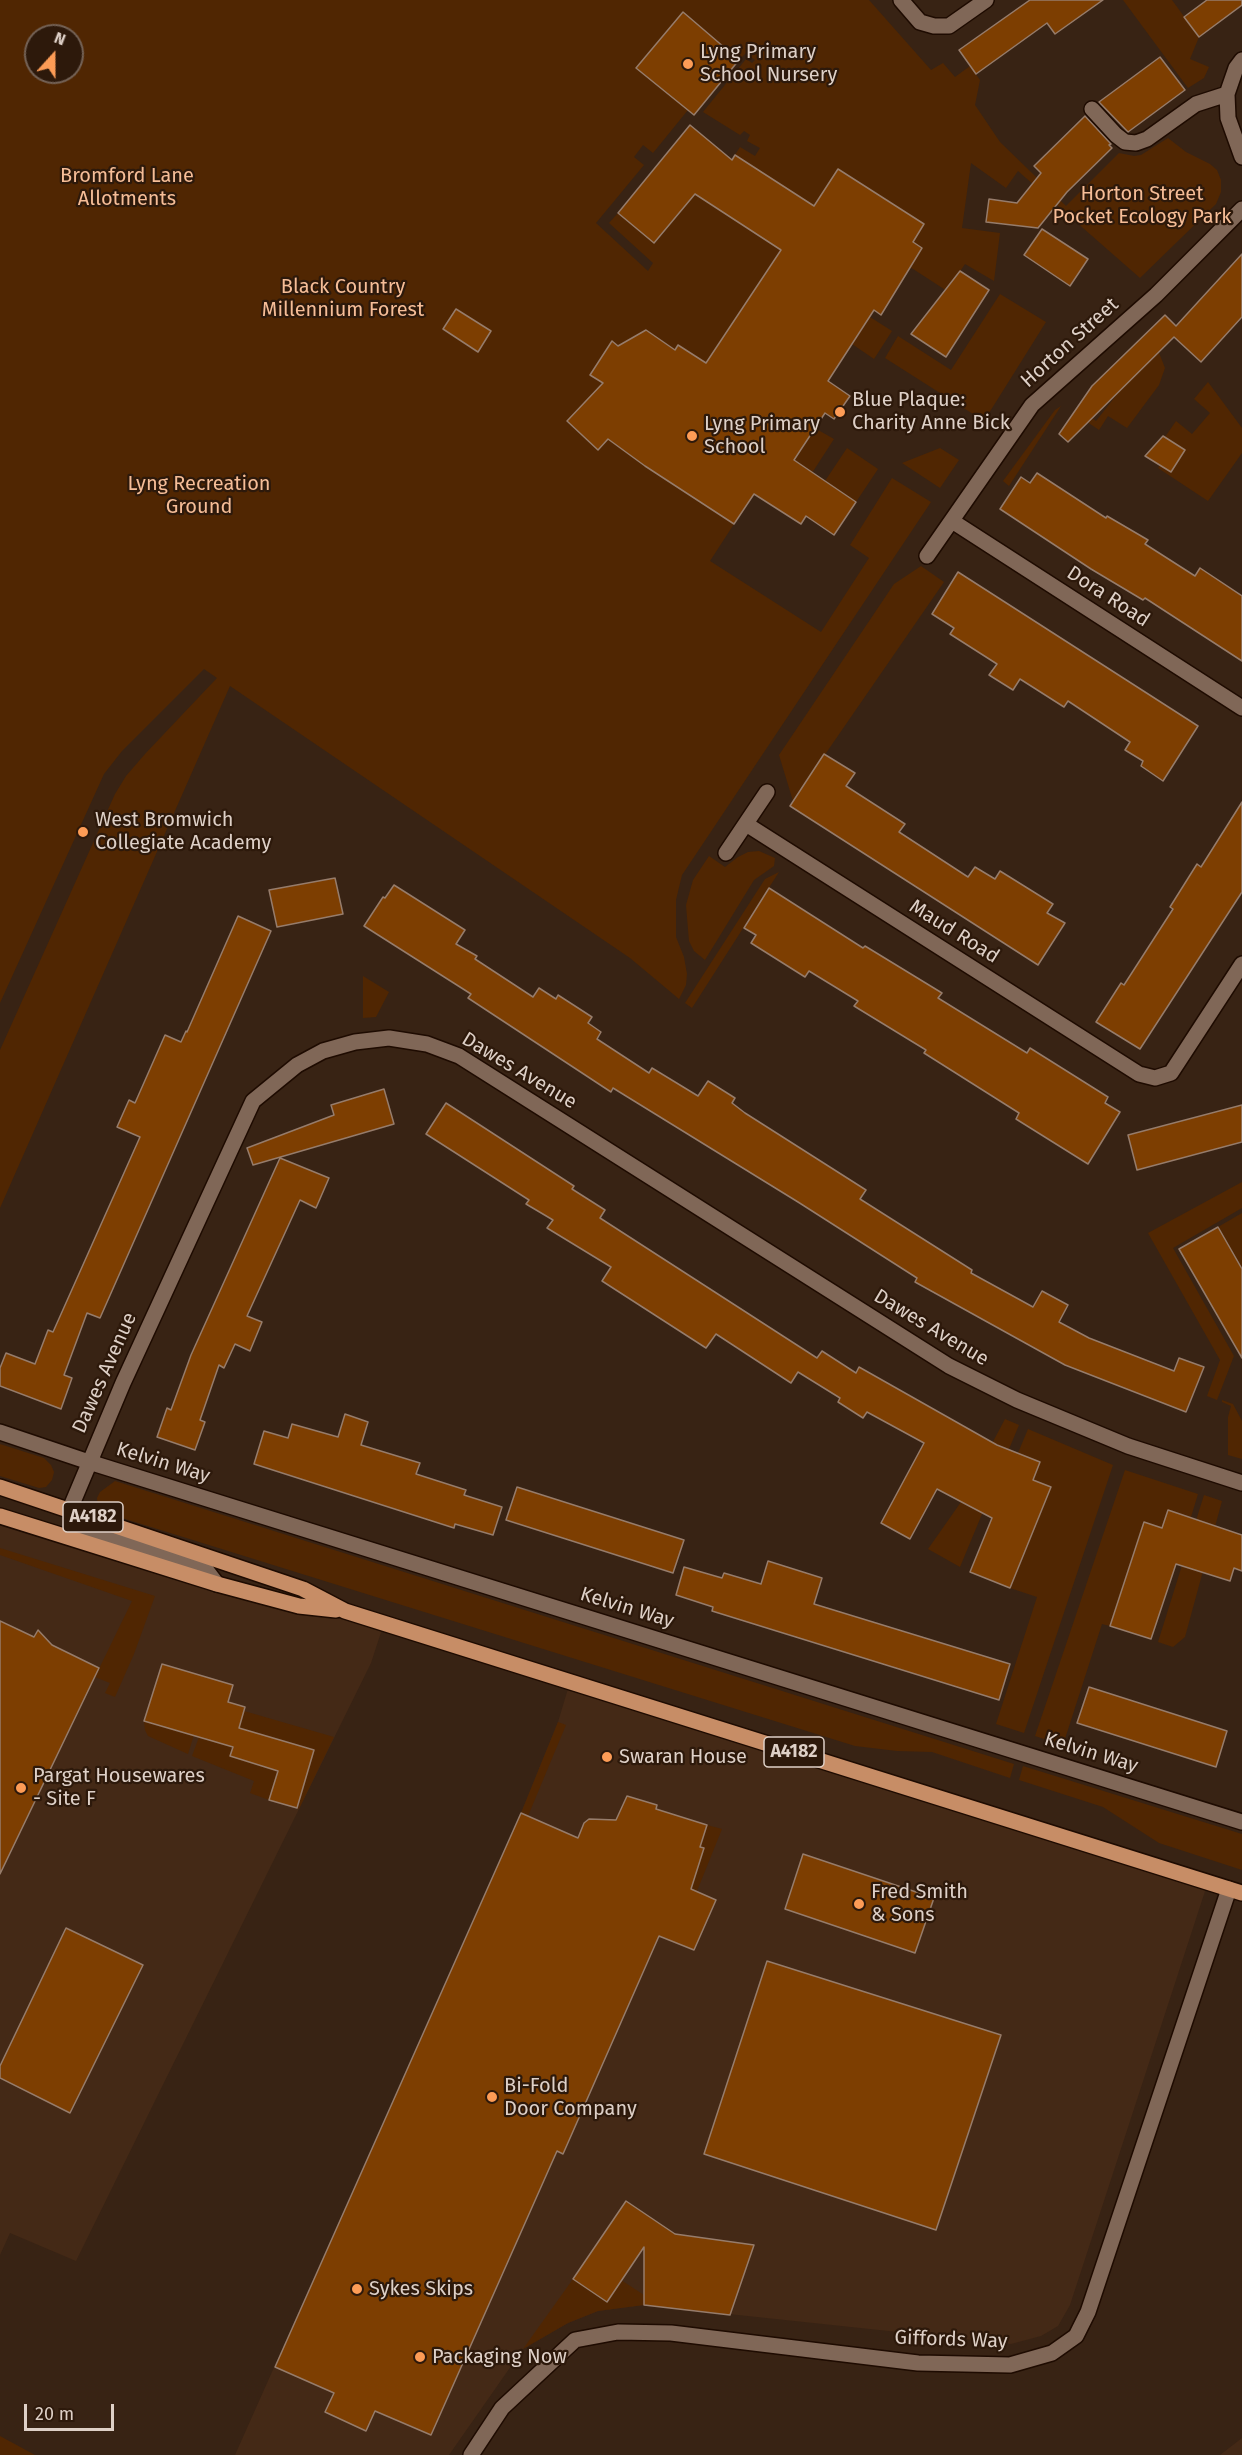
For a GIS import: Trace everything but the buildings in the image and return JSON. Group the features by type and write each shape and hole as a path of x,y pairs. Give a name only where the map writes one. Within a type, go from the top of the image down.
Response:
{"main road":[{"name":"A4182","path":"0,1488 70,1509 303,1588 345,1611"},
{"name":"A4182","path":"0,1516 218,1584 300,1606 345,1611 1236,1891"}],"street":[{"path":"901,0 920,22 934,26 949,26 986,0"},
{"path":"1242,60 1236,68 1227,94 1228,118 1242,157"},
{"path":"1092,109 1125,142 1136,143 1147,139 1196,104 1227,94"},
{"name":"Horton Street","path":"927,556 1032,405 1156,295 1242,208"},
{"name":"Dora Road","path":"952,521 1242,708"},
{"path":"726,853 767,792"},
{"name":"Maud Road","path":"746,824 1139,1074 1155,1078 1171,1073 1242,964"},
{"name":"Dawes Avenue","path":"70,1509 123,1383 253,1101 297,1065 323,1051 355,1042 389,1038 427,1044 459,1056 949,1366 1017,1400 1128,1446 1242,1483"},
{"name":"Kelvin Way","path":"0,1432 89,1462 1242,1822"},
{"path":"70,1509 72,1524 204,1567 218,1584"},
{"name":"Giffords Way","path":"471,2455 502,2408 575,2340 618,2331 671,2333 918,2363 1010,2365 1052,2353 1076,2336 1088,2313 1236,1891"}],"shaded area":[{"path":"0,1516 384,1623 371,1663 76,2261 10,2233 0,2255"},
{"path":"570,1682 1208,1882 1070,2305 1058,2326 1041,2336 1011,2344 644,2305 598,2311 568,2323 523,2349 449,2455 235,2455 521,1813 558,1722"},
{"path":"1242,2438 1242,2455 1220,2455"}],"green space":[{"path":"0,0 869,0 931,70 943,63 955,77 970,66 980,80 975,105 1000,142 1066,206 1119,153 1141,155 1168,138 1186,152 1217,170 1221,180 1221,192 1216,204 1140,278 1018,171 1006,188 971,163 962,228 1000,233 994,281 965,264 947,291 910,267 922,249 913,242 924,224 839,169 814,206 735,155 740,147 755,156 760,148 747,141 750,135 744,131 740,135 703,112 746,59 752,63 755,60 746,53 739,60 688,17 637,68 688,110 653,153 643,145 634,157 644,165 596,223 648,271 653,263 609,223 618,213 655,243 727,156 732,160 706,201 781,250 688,391 697,357 678,345 664,375 612,342 590,375 618,394 641,463 734,524 710,561 821,632 869,558 850,545 892,478 931,502 682,875 676,900 676,937 684,957 687,974 686,985 679,999 630,958 230,686 0,1208 0,1050 115,794 126,776 145,754 217,678 204,669 122,751 104,774 0,1003","holes":["456,309 491,332 478,352 443,330","574,414 605,443 598,450 567,422"]},
{"path":"1123,0 1172,0 1199,37 1190,59 1209,67 1204,78 1188,88"},
{"path":"1000,294 1046,322 984,421 885,358 898,336 951,370"},
{"path":"870,317 892,331 874,359 852,344"},
{"path":"1156,345 1165,368 1159,385 1127,428 1108,416 1099,430 1074,413 1077,408 1096,421"},
{"path":"1208,382 1242,428 1242,453 1208,501 1158,468 1160,465 1171,472 1185,450 1165,437 1176,421 1192,434 1210,413 1194,399"},
{"path":"1061,406 1009,486 1003,481 1055,410"},
{"path":"811,426 834,439 812,473 794,461 813,432"},
{"path":"847,448 878,469 856,502 825,481"},
{"path":"940,448 959,460 940,488 902,463"},
{"path":"921,566 944,582 793,801 779,755 894,584"},
{"path":"759,851 775,858 774,866 754,880 705,960 694,951 689,941 686,905 693,880 709,856 725,867 748,852"},
{"path":"779,872 692,1008 685,1003 765,879"},
{"path":"363,976 389,992 376,1017 363,1018"},
{"path":"1242,1182 1242,1208 1173,1248 1234,1356 1217,1400 1207,1396 1220,1360 1148,1233"},
{"path":"1242,1213 1242,1269 1218,1227"},
{"path":"1222,1400 1233,1404 1242,1421 1242,1459 1228,1455 1228,1417 1231,1406"},
{"path":"1005,1419 1019,1425 960,1567 928,1549 961,1502"},
{"path":"1028,1429 1113,1465 1024,1733 996,1724 1037,1597 1010,1588 1051,1488 1033,1480 1040,1462 1018,1453"},
{"path":"0,1444 44,1458 54,1472 52,1480 46,1487 39,1488 0,1476"},
{"path":"1125,1470 1198,1494 1191,1517 1168,1510 1162,1528 1144,1522 1110,1626 1102,1624 1063,1745 1035,1736"},
{"path":"115,1481 1014,1764 1010,1778 932,1752 855,1746 106,1513 98,1506 97,1498 100,1492"},
{"path":"1204,1495 1222,1501 1185,1637 1173,1647 1158,1642"},
{"path":"0,1548 155,1596 134,1654 115,1697 105,1693 110,1683 95,1677 132,1601 0,1555"},
{"path":"244,1711 334,1737 299,1809 297,1808 314,1750 238,1728"},
{"path":"144,1721 194,1735 188,1754 148,1736"},
{"path":"558,1722 566,1725 528,1816 521,1813"},
{"path":"199,1737 233,1747 230,1756 278,1771 269,1800 250,1793 254,1781 192,1756"},
{"path":"1023,1766 1242,1834 1242,1870 1159,1843 1103,1807 1019,1780"},
{"path":"707,1825 722,1829 697,1891 691,1888 704,1849 700,1847"},
{"path":"573,2279 606,2302 621,2280 644,2295 644,2305 598,2311 568,2323 523,2349"},
{"path":"0,2436 35,2455 0,2455"}],"place":[{"name":"Lyng Primary School Nursery","path":"688,64"},
{"name":"Blue Plaque: Charity Anne Bick","path":"840,412"},
{"name":"Lyng Primary School","path":"692,436"},
{"name":"West Bromwich Collegiate Academy","path":"83,832"},
{"name":"Swaran House","path":"607,1757"},
{"name":"Pargat Housewares - Site F","path":"21,1788"},
{"name":"Fred Smith & Sons","path":"859,1904"},
{"name":"Bi-Fold Door Company","path":"492,2097"},
{"name":"Sykes Skips","path":"357,2289"},
{"name":"Packaging Now","path":"420,2357"}],"park label":[{"name":"Bromford Lane Allotments","path":"127,188"},
{"name":"Horton Street Pocket Ecology Park","path":"1142,206"},
{"name":"Black Country Millennium Forest","path":"343,298"},
{"name":"Lyng Recreation Ground","path":"199,496"}]}
